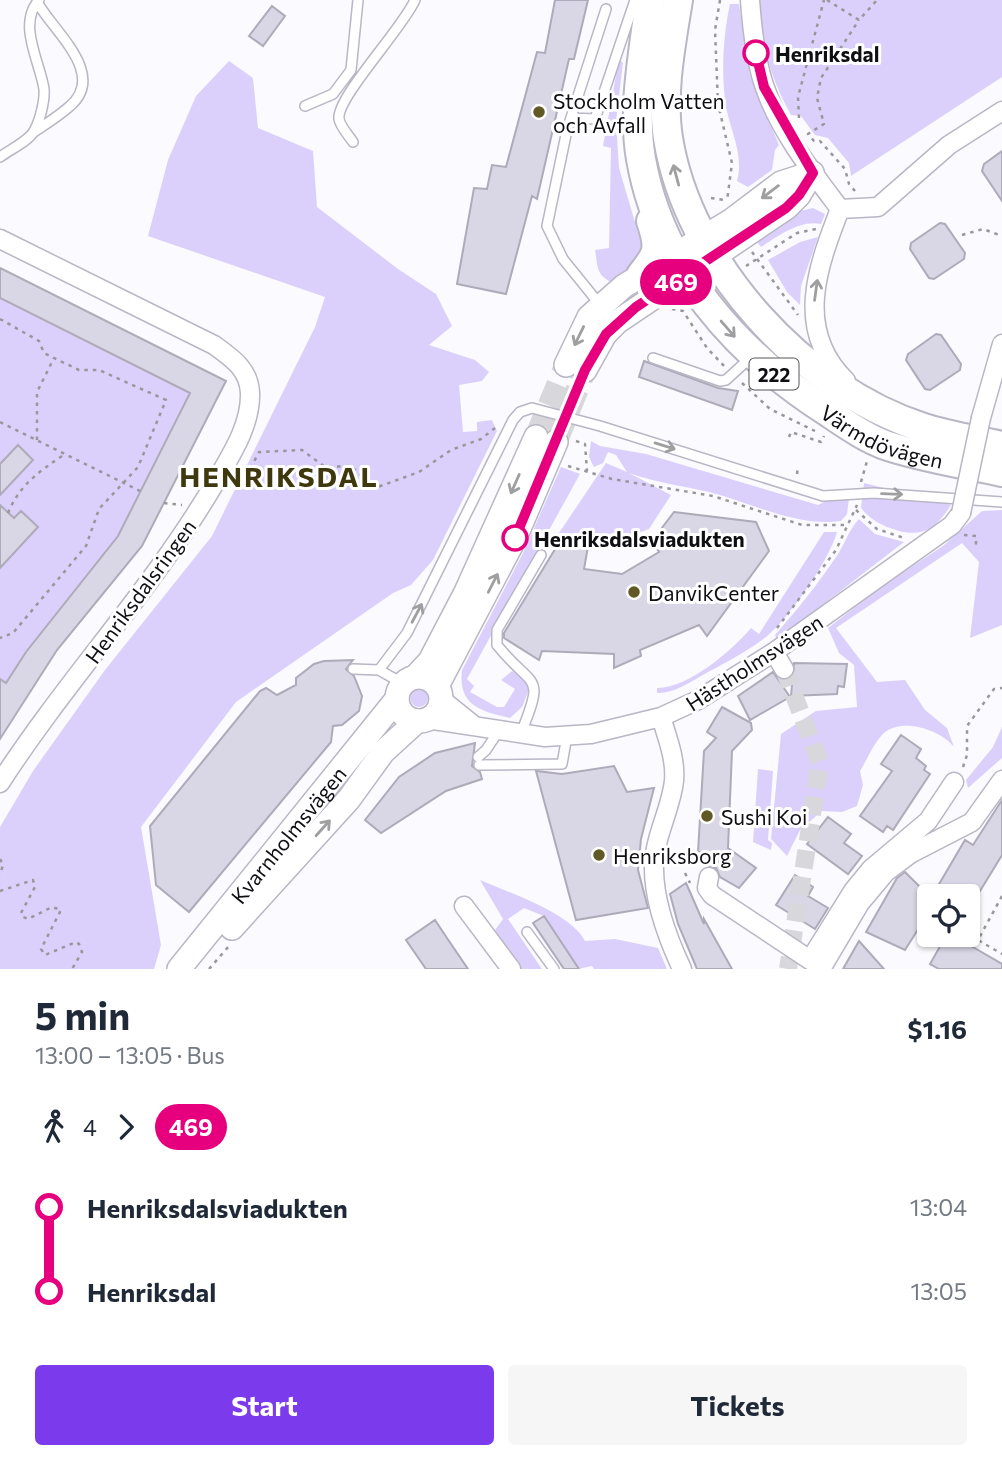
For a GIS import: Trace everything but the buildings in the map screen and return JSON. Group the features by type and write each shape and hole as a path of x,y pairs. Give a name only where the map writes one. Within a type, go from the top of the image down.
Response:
{"main road":[{"name":"Värmdövägen","path":"650,0 638,126 641,158 660,224 680,265 730,332 752,355 800,395 886,445 1002,472"},
{"name":"Värmdövägen","path":"678,0 667,74 667,135 677,180 709,246 755,311 783,342 836,386 925,429 1002,446"},
{"path":"641,275 656,256 658,248 635,171 630,135 630,94 634,71 643,60"}],"street":[{"path":"750,0 756,53 764,87 813,173 840,209"},
{"path":"840,209 878,207 949,145 1002,110"},
{"path":"680,265 641,275 600,305 580,333 576,367 617,322 680,265 737,229 786,208 799,195 813,173"},
{"path":"840,209 818,274 814,326 836,372 868,403"},
{"name":"Henriksdalsringen","path":"0,239 214,345 238,361 247,377 250,391 243,433 167,561 41,722 0,783"},
{"name":"Hästholmsvägen","path":"422,720 521,735 567,736 662,717 698,700 774,652 929,541 961,513 981,418 1002,344"},
{"name":"Kvarnholmsvägen","path":"179,969 405,686 430,661 546,440 515,538 439,692"},
{"path":"774,652 784,669"},
{"path":"430,680 439,692 435,715 422,720 404,714 405,686 430,680"},
{"name":"Hästholmsvägen","path":"439,692 474,726"},
{"path":"662,717 673,761 674,783 660,824 654,866 660,904 673,950 682,969"},
{"name":"Kvarnholmsvägen","path":"195,969 349,799 383,752 422,720"},
{"path":"818,965 860,903 886,872 910,854 972,822 1002,780"},
{"path":"818,965 859,884 871,869 928,821 954,782"},
{"path":"709,877 707,888 712,895 818,965"},
{"path":"464,906 511,969"}],"lane":[{"path":"305,106 333,94 351,70 358,0"},
{"path":"353,142 339,120 341,105 363,72 394,37 415,0"},
{"path":"571,118 595,119 635,0"},
{"path":"34,132 44,101 44,89 30,36 32,17 38,1"},
{"path":"0,157 71,106 83,89 84,78 77,59 38,1"},
{"path":"606,9 571,118 547,226 563,259 617,322"},
{"path":"653,358 720,381 726,380 752,355"},
{"path":"379,670 407,633 513,420 520,412 532,408 600,426 823,496 874,493 1002,502"},
{"path":"521,735 536,697 535,687 530,676 497,645 497,630 541,555"},
{"path":"354,669 379,670 405,686"},
{"path":"498,732 478,761 562,764 567,736"},
{"path":"527,932 554,969"}],"path":[{"path":"720,0 715,30 718,104 732,163 726,210 789,305 814,326"},
{"path":"827,0 859,20"},
{"path":"808,134 824,124 817,98 821,78 859,20 877,0"},
{"path":"757,259 797,233 811,229 831,234"},
{"path":"962,235 983,229 1002,236"},
{"path":"0,319 39,341 44,353 54,358 79,370 99,370 166,400 142,459 125,482 99,509 86,547 13,633 0,638"},
{"path":"37,440 37,392 54,358"},
{"path":"0,422 140,491"},
{"path":"243,483 258,452 302,450 325,467 351,466 374,488 419,472 452,450 481,439 494,428"},
{"path":"789,437 791,432 821,442 824,436"},
{"path":"587,448 587,471"},
{"path":"8,513 13,500 32,475 65,454"},
{"path":"575,468 612,479 713,496 802,525 845,525"},
{"path":"856,510 877,529 911,541"},
{"path":"954,782 967,755 967,726 994,689 1002,688"},
{"path":"0,859 4,865 0,875"},
{"path":"0,891 33,880 35,887 21,913 23,917 28,919 52,907 61,910 41,948 45,955 50,956 76,942 79,944 82,952 72,969"},
{"path":"1002,896 978,940 1002,954"}],"shaded area":[{"path":"759,0 1002,0 1002,77 851,176 849,163 828,138 815,135 801,116 791,115 777,87 768,60"},
{"path":"730,4 739,4 750,75 779,145 775,150 772,170 748,187 737,181 738,153 724,94 724,55"},
{"path":"619,59 623,63 616,121 619,168 642,246 639,260 630,272 611,282 600,272 595,250 609,248 611,148 603,146"},
{"path":"229,61 253,78 258,128 313,151 317,207 398,269 436,294 452,326 429,345 475,360 489,372 482,381 459,385 463,432 477,431 477,422 492,420 497,431 433,560 411,585 393,593 236,702 141,827 161,945 154,969 0,969 0,827 33,771 105,670 212,536 315,327 325,297 148,236 168,160 196,96"},
{"path":"813,208 825,214 821,224 797,227 761,247 755,239 796,212"},
{"path":"818,237 801,286 800,305 787,292 768,260 800,242"},
{"path":"0,298 190,393 118,536 26,652 6,683 0,679"},
{"path":"591,441 600,446 646,454 818,505 844,492 849,498 847,514 841,521 807,521 709,492 629,473 671,495 649,529 610,543 559,533 606,463 627,472 616,455 608,452 603,463 594,467 589,457"},
{"path":"561,467 580,474 467,679 474,686 470,692 497,707 504,707 515,689 501,680 512,671 525,678 530,687 522,707 510,718 480,709 467,699 463,691 462,670 522,555"},
{"path":"864,483 951,505 938,522 924,531 898,531 876,521 861,508"},
{"path":"1002,510 1002,625 970,638 979,562 962,543 836,628 877,682 905,680 925,710 947,728 954,747 940,735 911,726 892,728 884,733 860,771 863,785 857,806 842,812 822,811 800,830 787,856 771,839 781,734 816,711 857,707 854,665 839,653 828,628 882,586 943,546 982,511"},
{"path":"859,519 875,534 904,542 777,640 775,635 822,577"},
{"path":"824,532 837,532 826,558 786,617 766,637 686,685 669,692 657,693 657,688 682,682 708,667 751,628 759,634"},
{"path":"415,689 423,689 428,698 426,705 415,707 410,702 410,694"},
{"path":"1002,727 1002,758 968,788 966,780 993,747"},
{"path":"758,769 773,771 768,840 772,843 771,850 753,842"},
{"path":"480,880 567,921 585,941 615,939 658,948 667,969 594,969 592,966 578,969 544,916 524,908 508,919 542,969 521,969 495,930 503,919"}],"tunnel":[{"path":"536,437 566,365"},
{"path":"556,442 585,370"},
{"path":"784,669 820,763 788,969"}],"bus line":[{"name":"469","path":"515,538 585,370 606,334 636,307 786,208 799,195 813,173 794,144 764,87 756,53"}],"place":[{"name":"Henriksdal","path":"756,53"},
{"name":"Stockholm Vatten och Avfall","path":"539,112"},
{"name":"Henriksdalsviadukten","path":"515,538"},
{"name":"DanvikCenter","path":"634,592"},
{"name":"Sushi Koi","path":"707,816"},
{"name":"Henriksborg","path":"599,855"}],"district":[{"name":"HENRIKSDAL","path":"279,476"}]}
